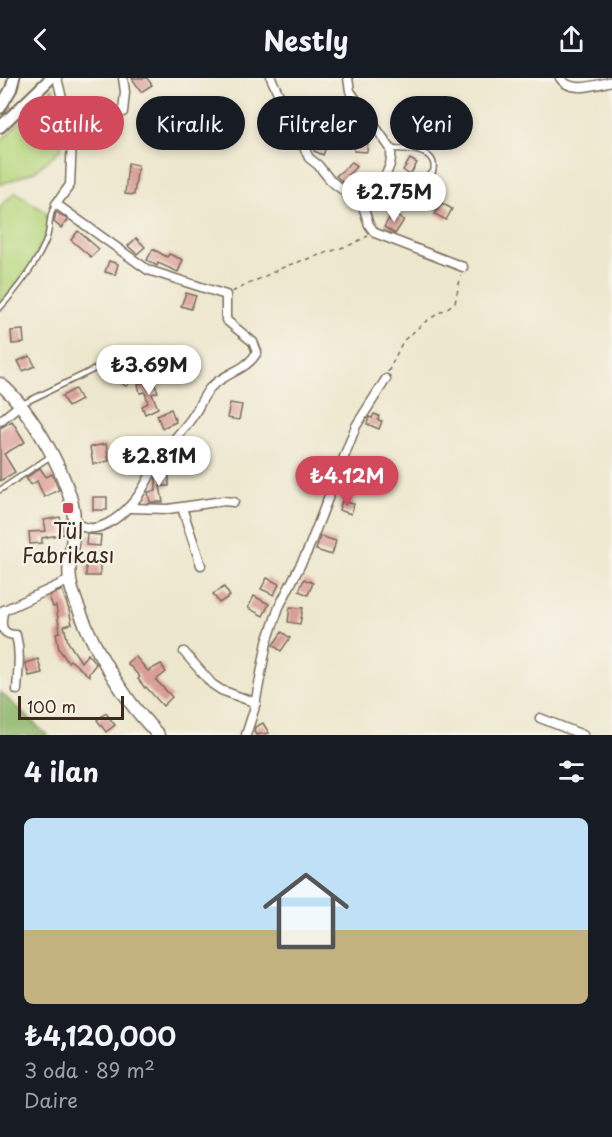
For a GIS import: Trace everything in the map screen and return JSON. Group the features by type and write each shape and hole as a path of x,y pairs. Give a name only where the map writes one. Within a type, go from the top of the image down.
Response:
{"main road":[{"path":"0,384 21,404 37,426 70,498 74,521 70,580 87,625 126,696 158,735"}],"street":[{"path":"0,108 12,89 14,78"},
{"path":"57,78 72,139 70,185 56,204 148,270 226,295 226,320 253,342 257,352 252,361 220,379 209,389 192,418 176,435 159,459 136,499 119,516 97,529 81,528 74,521"},
{"path":"123,78 124,102"},
{"path":"272,78 309,158 318,165 331,182 363,206 369,225 375,233 463,267"},
{"path":"348,78 350,91 390,148"},
{"path":"560,78 569,86 578,87 612,81"},
{"path":"0,127 48,79"},
{"path":"358,203 376,189 386,175 392,159 391,150"},
{"path":"246,735 256,703 267,642 279,607 308,550 356,426 386,379"},
{"path":"0,421 21,404"},
{"path":"128,507 136,509 182,508 224,501 234,502"},
{"path":"182,508 201,565"},
{"path":"17,690 20,659 18,642 16,635 6,633 1,626 2,611 70,580"},
{"path":"184,652 212,684 221,690 256,703"},
{"path":"540,717 583,735"}],"lane":[{"path":"404,150 418,151 431,158 434,164 433,172 423,179"},
{"path":"0,308 34,266 51,229 51,211 56,204"},
{"path":"21,404 97,368 108,369 126,383"},
{"path":"0,490 52,455"}],"path":[{"path":"226,295 286,266 350,245 375,233"},
{"path":"386,379 396,352 403,341 455,303 463,267"}],"green space":[{"path":"53,88 55,96 45,96"},
{"path":"18,124 18,150 60,150 35,171 0,185 0,142"},
{"path":"16,192 46,213 49,229 28,271 0,304 0,206"},
{"path":"0,692 47,735 0,735"}],"building":[{"path":"132,78 147,78 152,85 141,92"},
{"path":"314,150 325,150 323,155"},
{"path":"410,159 417,163 410,175 403,170"},
{"path":"352,162 357,166 348,175 351,178 345,184 336,176"},
{"path":"128,163 138,165 134,195 125,194"},
{"path":"442,203 452,209 446,220 435,214"},
{"path":"56,212 68,220 61,228 54,222"},
{"path":"392,213 404,220 395,234 384,227"},
{"path":"78,231 99,249 91,257 71,240"},
{"path":"136,238 145,247 137,254 128,246"},
{"path":"153,249 167,257 169,254 183,260 178,272 158,263 157,266 147,260"},
{"path":"109,261 118,264 115,275 105,272"},
{"path":"186,293 196,296 191,309 181,306"},
{"path":"23,330 24,343 12,344 11,331"},
{"path":"30,356 35,366 23,371 18,361"},
{"path":"153,380 158,392 152,394 158,408 145,414 142,406 148,403 145,392 140,393 138,384"},
{"path":"75,389 81,400 68,407 62,396"},
{"path":"230,403 242,405 239,420 227,418"},
{"path":"171,409 176,422 162,428 157,415"},
{"path":"374,414 379,416 378,420 382,421 379,429 367,424 369,417 372,418"},
{"path":"12,421 25,442 4,454 15,472 0,481 0,428"},
{"path":"106,444 109,461 93,464 90,447"},
{"path":"40,468 46,477 52,474 59,490 44,497 37,481 31,485 26,478"},
{"path":"159,472 169,472 169,486 160,486 163,502 150,502 148,492 156,491 156,478"},
{"path":"93,497 107,497 107,510 93,510"},
{"path":"342,501 354,504 351,514 339,510"},
{"path":"60,517 64,534 42,538 42,543 30,544 29,532 46,531 44,520"},
{"path":"87,534 101,535 100,546 86,545"},
{"path":"320,536 336,541 332,555 316,550"},
{"path":"86,565 100,565 100,576 86,576"},
{"path":"267,578 279,584 274,595 261,589"},
{"path":"304,579 313,583 308,595 299,591"},
{"path":"224,587 230,596 219,603 213,594"},
{"path":"62,590 72,624 64,626 68,642 81,662 88,654 96,664 89,676 70,660 68,662 59,649 56,633 60,632 56,606 53,607 49,596"},
{"path":"254,596 269,604 263,616 248,608"},
{"path":"290,607 303,608 300,624 288,622"},
{"path":"282,632 290,638 281,651 273,645"},
{"path":"135,656 148,671 161,664 166,672 156,680 172,697 163,706 145,688 138,679 140,677 127,663"},
{"path":"38,659 42,673 29,676 25,663"},
{"path":"106,713 115,725 106,732 97,720"},
{"path":"263,723 269,733 256,735 255,727"}],"place":[{"name":"Tül Fabrikası","path":"68,508"}]}
